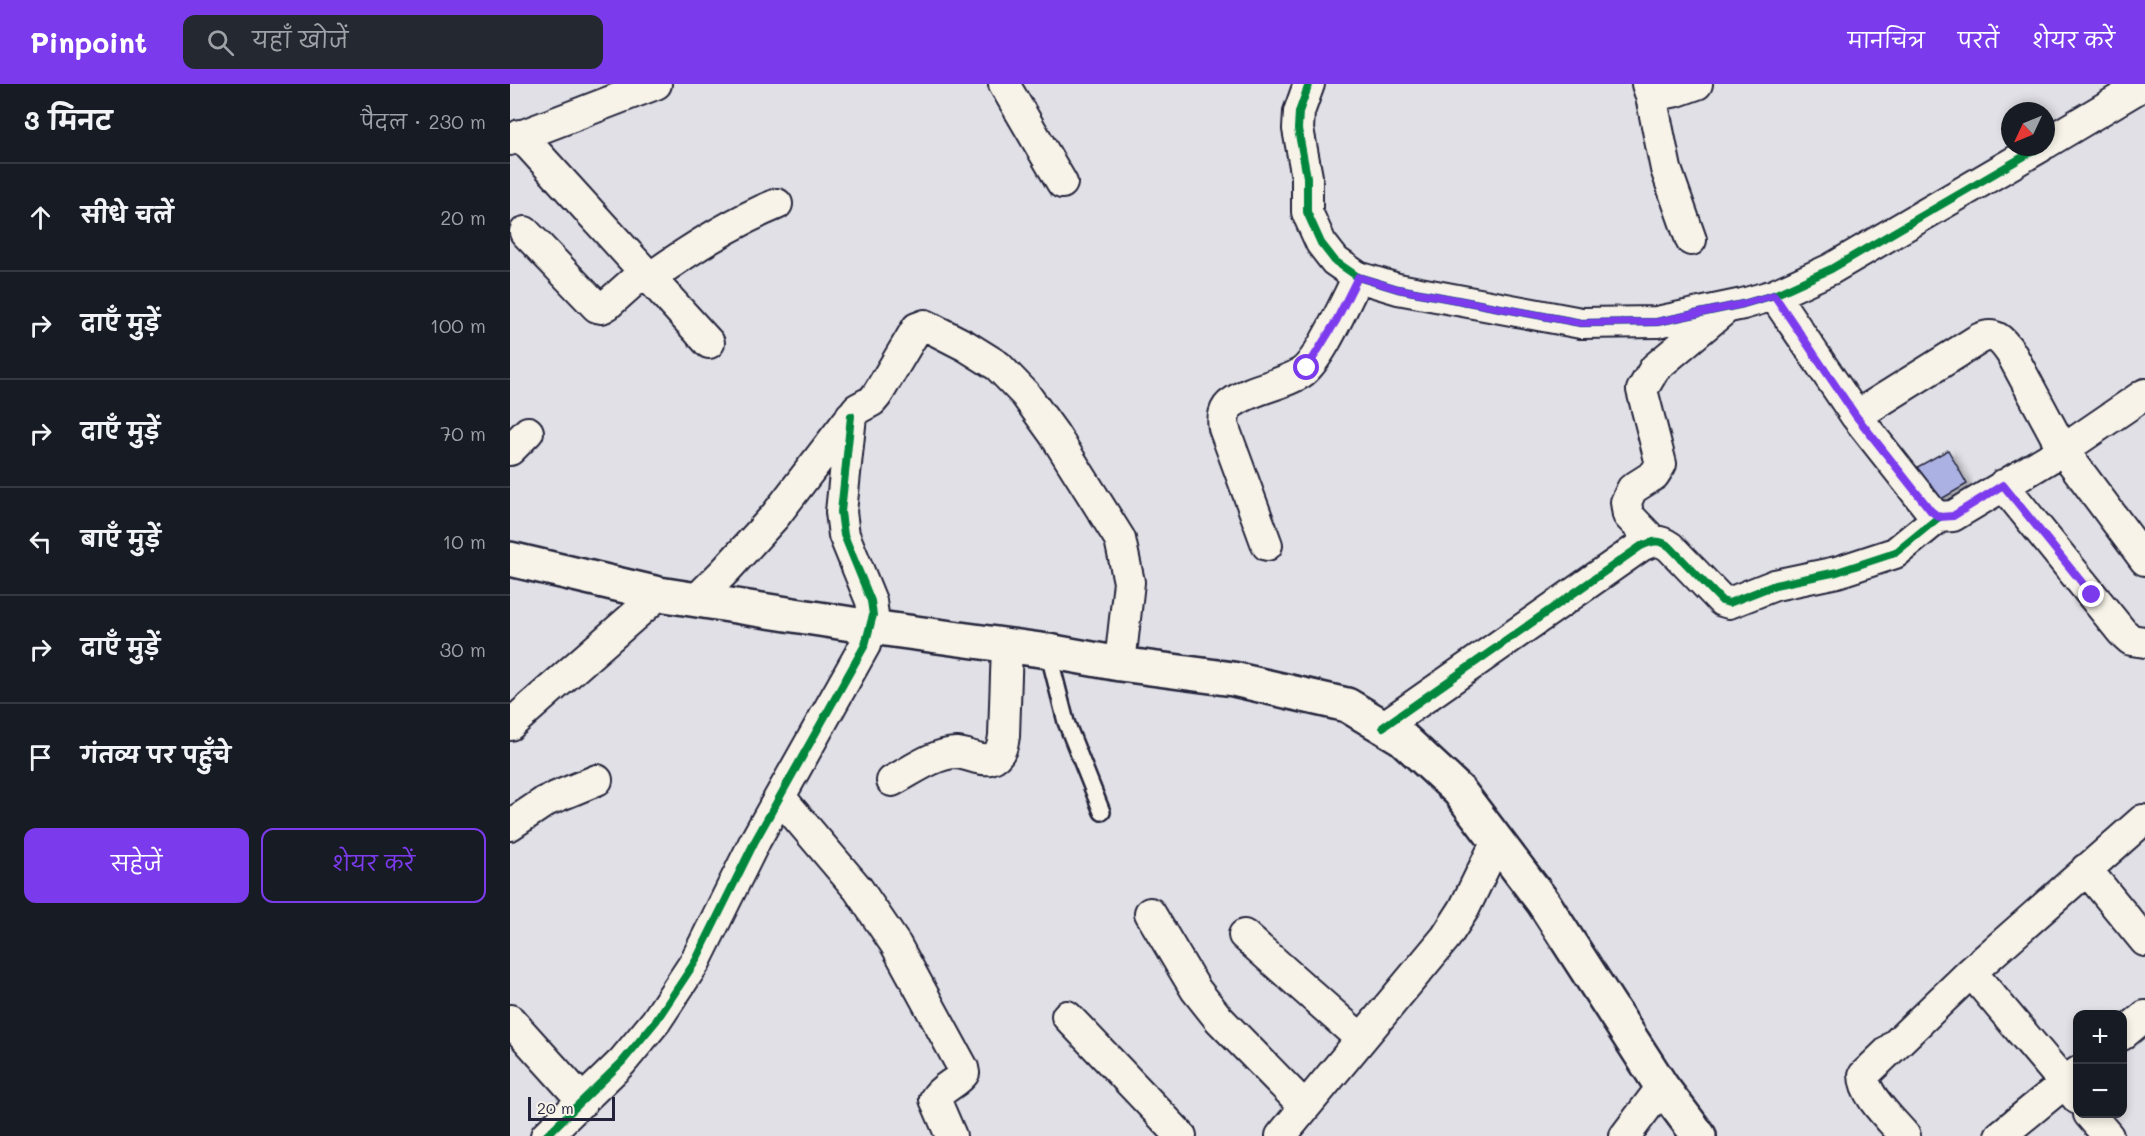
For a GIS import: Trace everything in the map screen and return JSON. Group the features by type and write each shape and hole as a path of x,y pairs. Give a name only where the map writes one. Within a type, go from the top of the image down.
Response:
{"main road":[{"path":"510,560 659,594 1233,679 1347,705 1402,738 1459,791 1543,902 1662,1087 1699,1136"}],"street":[{"path":"656,84 515,137 709,343"},
{"path":"1004,84 1062,183"},
{"path":"1309,84 1299,112 1298,129 1307,177 1307,212 1321,243 1335,261 1358,277 1398,289 1581,323 1657,322 1726,308 1774,295 1831,269 2025,156"},
{"path":"1691,240 1666,168 1649,90 1677,91 1697,84"},
{"path":"2055,138 2145,84"},
{"path":"525,232 597,307 602,308 647,275 745,218 777,204"},
{"path":"1267,545 1224,428 1225,412 1231,403 1291,378 1307,368 1336,321 1358,277"},
{"path":"1774,295 1856,416 1931,511 1939,517"},
{"path":"1653,541 1628,515 1626,502 1632,489 1654,476 1661,464 1642,390 1655,368 1726,308"},
{"path":"696,600 775,516 851,416 877,395 917,328 922,325 966,346 998,366 1025,394 1054,434 1120,539 1129,582 1120,664"},
{"path":"1856,416 1988,335 2002,340 2062,450 2145,560"},
{"path":"1383,727 1641,546 1653,541 1662,541 1722,601 1728,603 1775,585 1837,572 1895,553 1939,517 1953,516 2062,450 2145,393"},
{"path":"546,1136 622,1062 656,1021 695,962 754,841 865,645 873,615 871,601 844,535 841,512 851,416"},
{"path":"2003,485 2122,632 2132,640 2145,642"},
{"path":"510,725 659,594"},
{"path":"892,782 942,756 957,753 988,760 996,755 1003,746 1004,736 1007,645"},
{"path":"510,825 546,801 597,780"},
{"path":"780,797 858,889 896,945 963,1068 962,1077 942,1089 935,1099 935,1104 951,1136"},
{"path":"1905,1136 1872,1098 1863,1075 1971,972 2144,820"},
{"path":"1281,1136 1446,937 1464,909 1497,841"},
{"path":"2086,869 2145,941"},
{"path":"1150,913 1196,990 1219,1020 1305,1107"},
{"path":"1244,936 1360,1038"},
{"path":"1971,972 2073,1085 2000,1136"},
{"path":"1066,1016 1166,1131"},
{"path":"2127,1031 2145,1016"},
{"path":"510,1020 583,1101"},
{"path":"1625,1136 1662,1087"},
{"path":"2093,1118 2108,1136"}],"lane":[{"path":"1048,651 1066,722 1102,812"}],"building":[{"path":"1948,450 1967,484 1931,505 1912,470"}],"cycle path":[{"path":"1309,84 1299,112 1298,129 1307,177 1307,212 1321,243 1335,261 1358,277 1398,289 1581,323 1657,322 1774,295 1831,269 2025,156"},
{"path":"546,1136 622,1062 656,1021 695,962 755,841 865,645 873,615 871,601 844,535 841,512 851,416"},
{"path":"1383,727 1645,544 1653,542 1666,544 1722,601 1729,603 1775,585 1837,572 1895,553 1939,517"}],"route":[{"path":"1307,368 1336,321 1358,277 1398,289 1581,323 1657,322 1774,295 1856,416 1931,511 1939,517 1953,516 2003,485 2092,595"}]}
